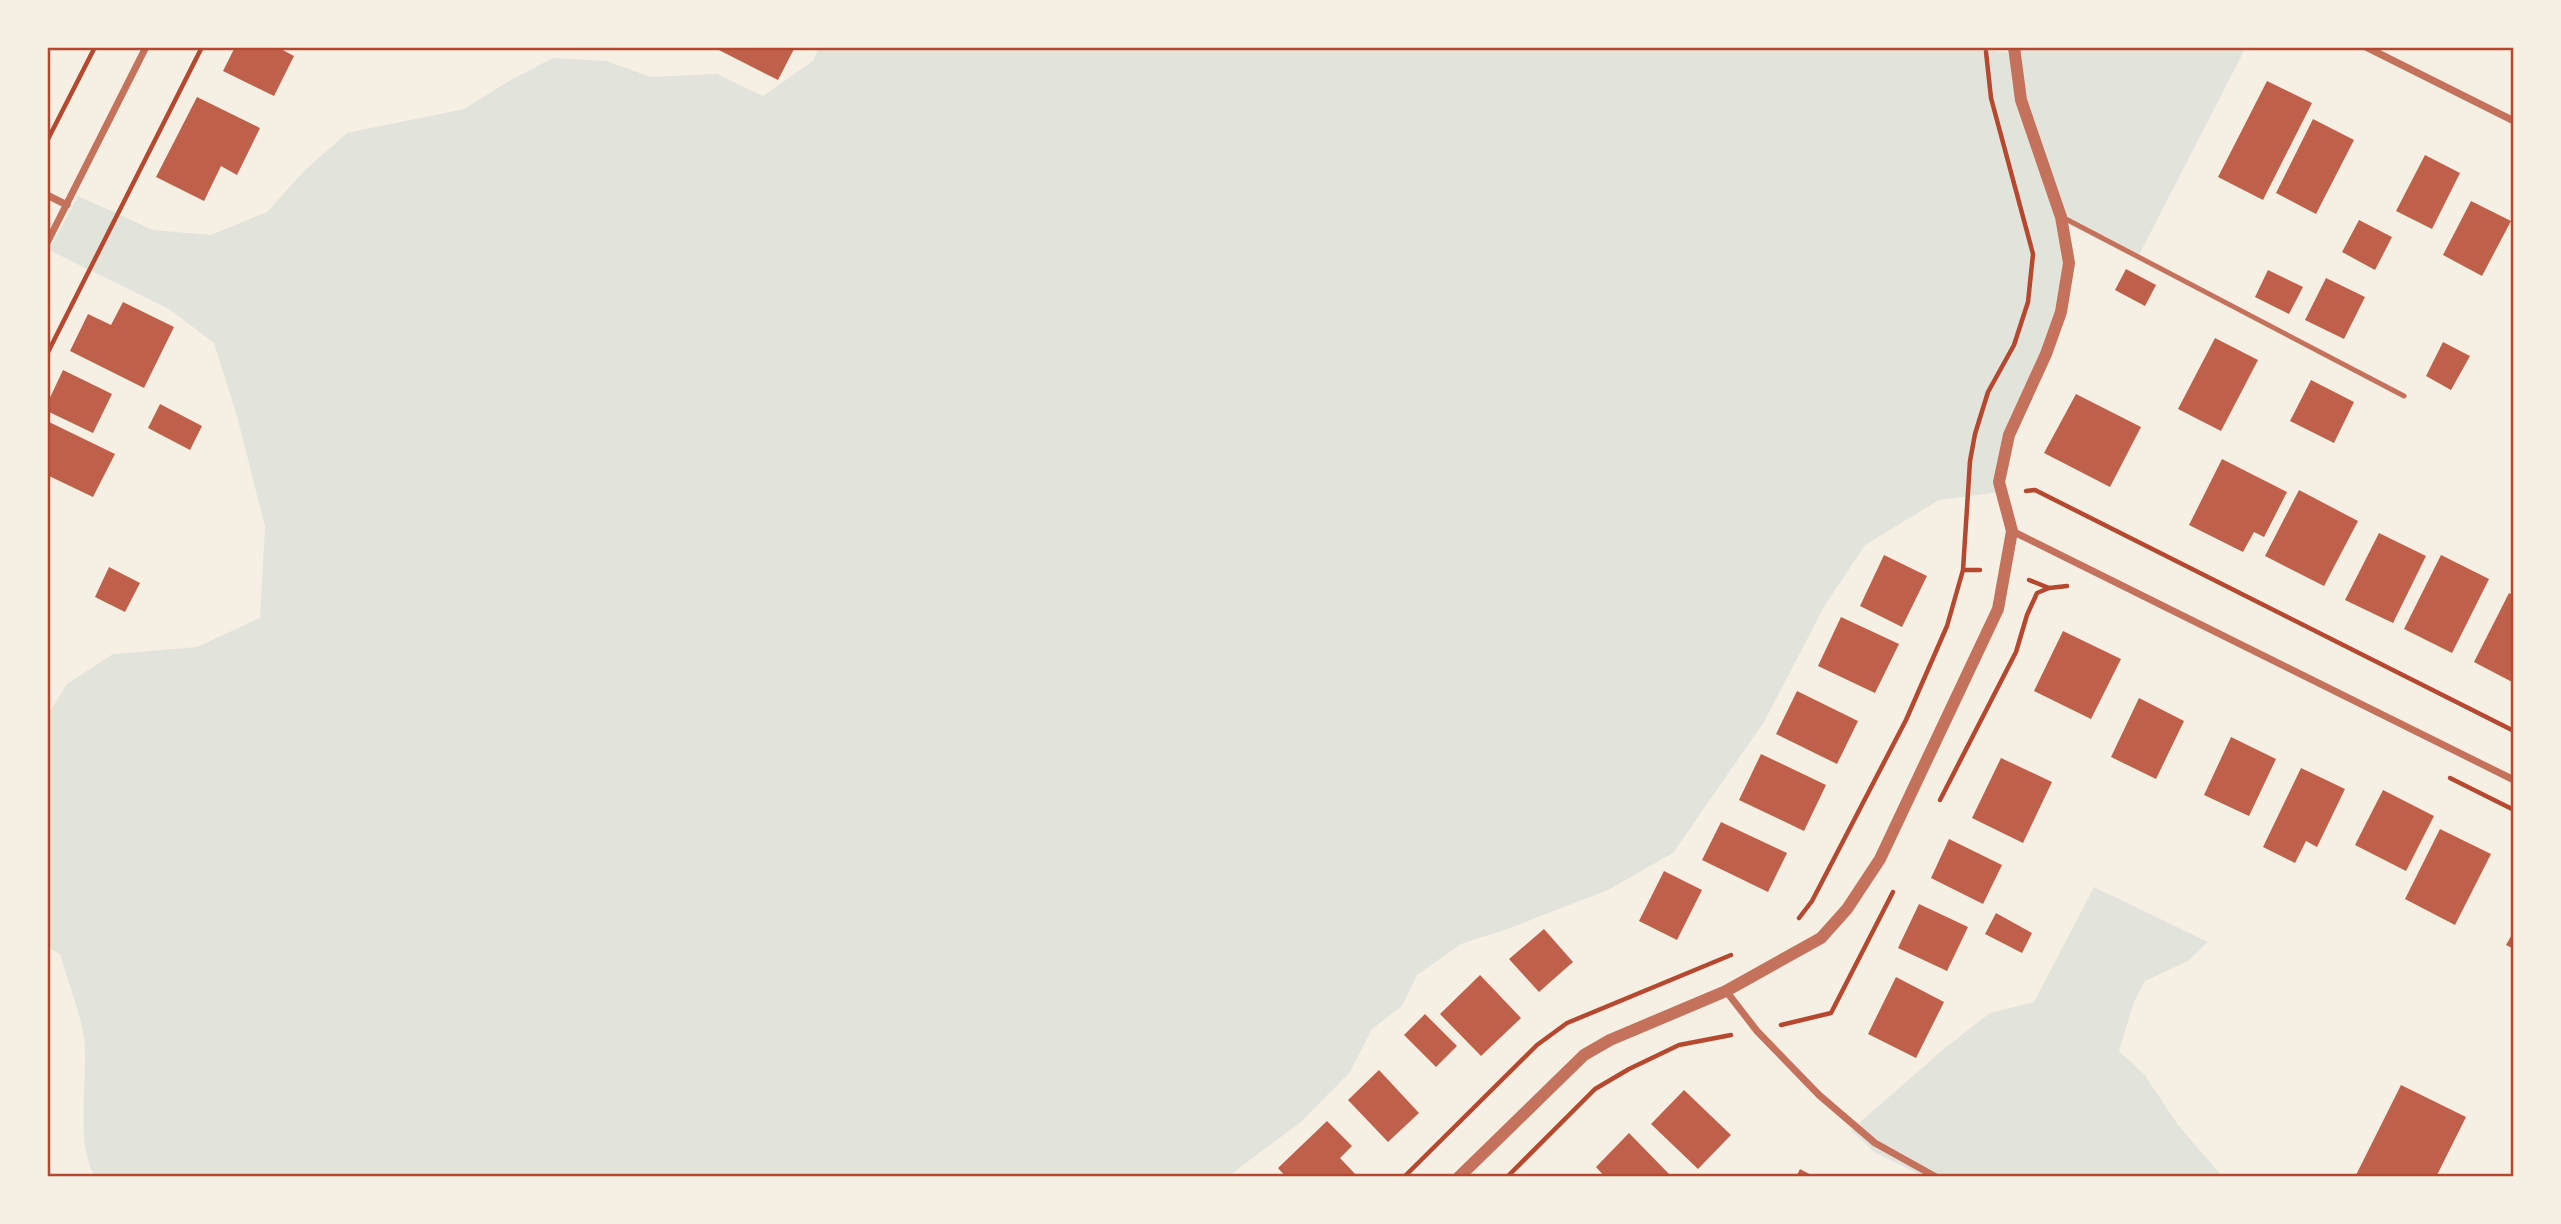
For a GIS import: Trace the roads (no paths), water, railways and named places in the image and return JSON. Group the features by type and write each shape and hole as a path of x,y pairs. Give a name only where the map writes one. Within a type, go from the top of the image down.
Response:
{"street":[{"path":"47,243 146,47"},
{"path":"1459,1177 1584,1055 1610,1040 1726,990 1821,938 1847,909 1880,859 1998,609 2012,531 1999,482 2009,435 2062,312 2069,263 2061,217 2021,100 2014,47"},
{"path":"2366,47 2514,121"},
{"path":"47,195 67,205"},
{"path":"2012,531 2514,780"},
{"path":"1726,990 1757,1031 1819,1096 1875,1143 1936,1177"}],"lane":[{"path":"2061,217 2404,396"}]}
